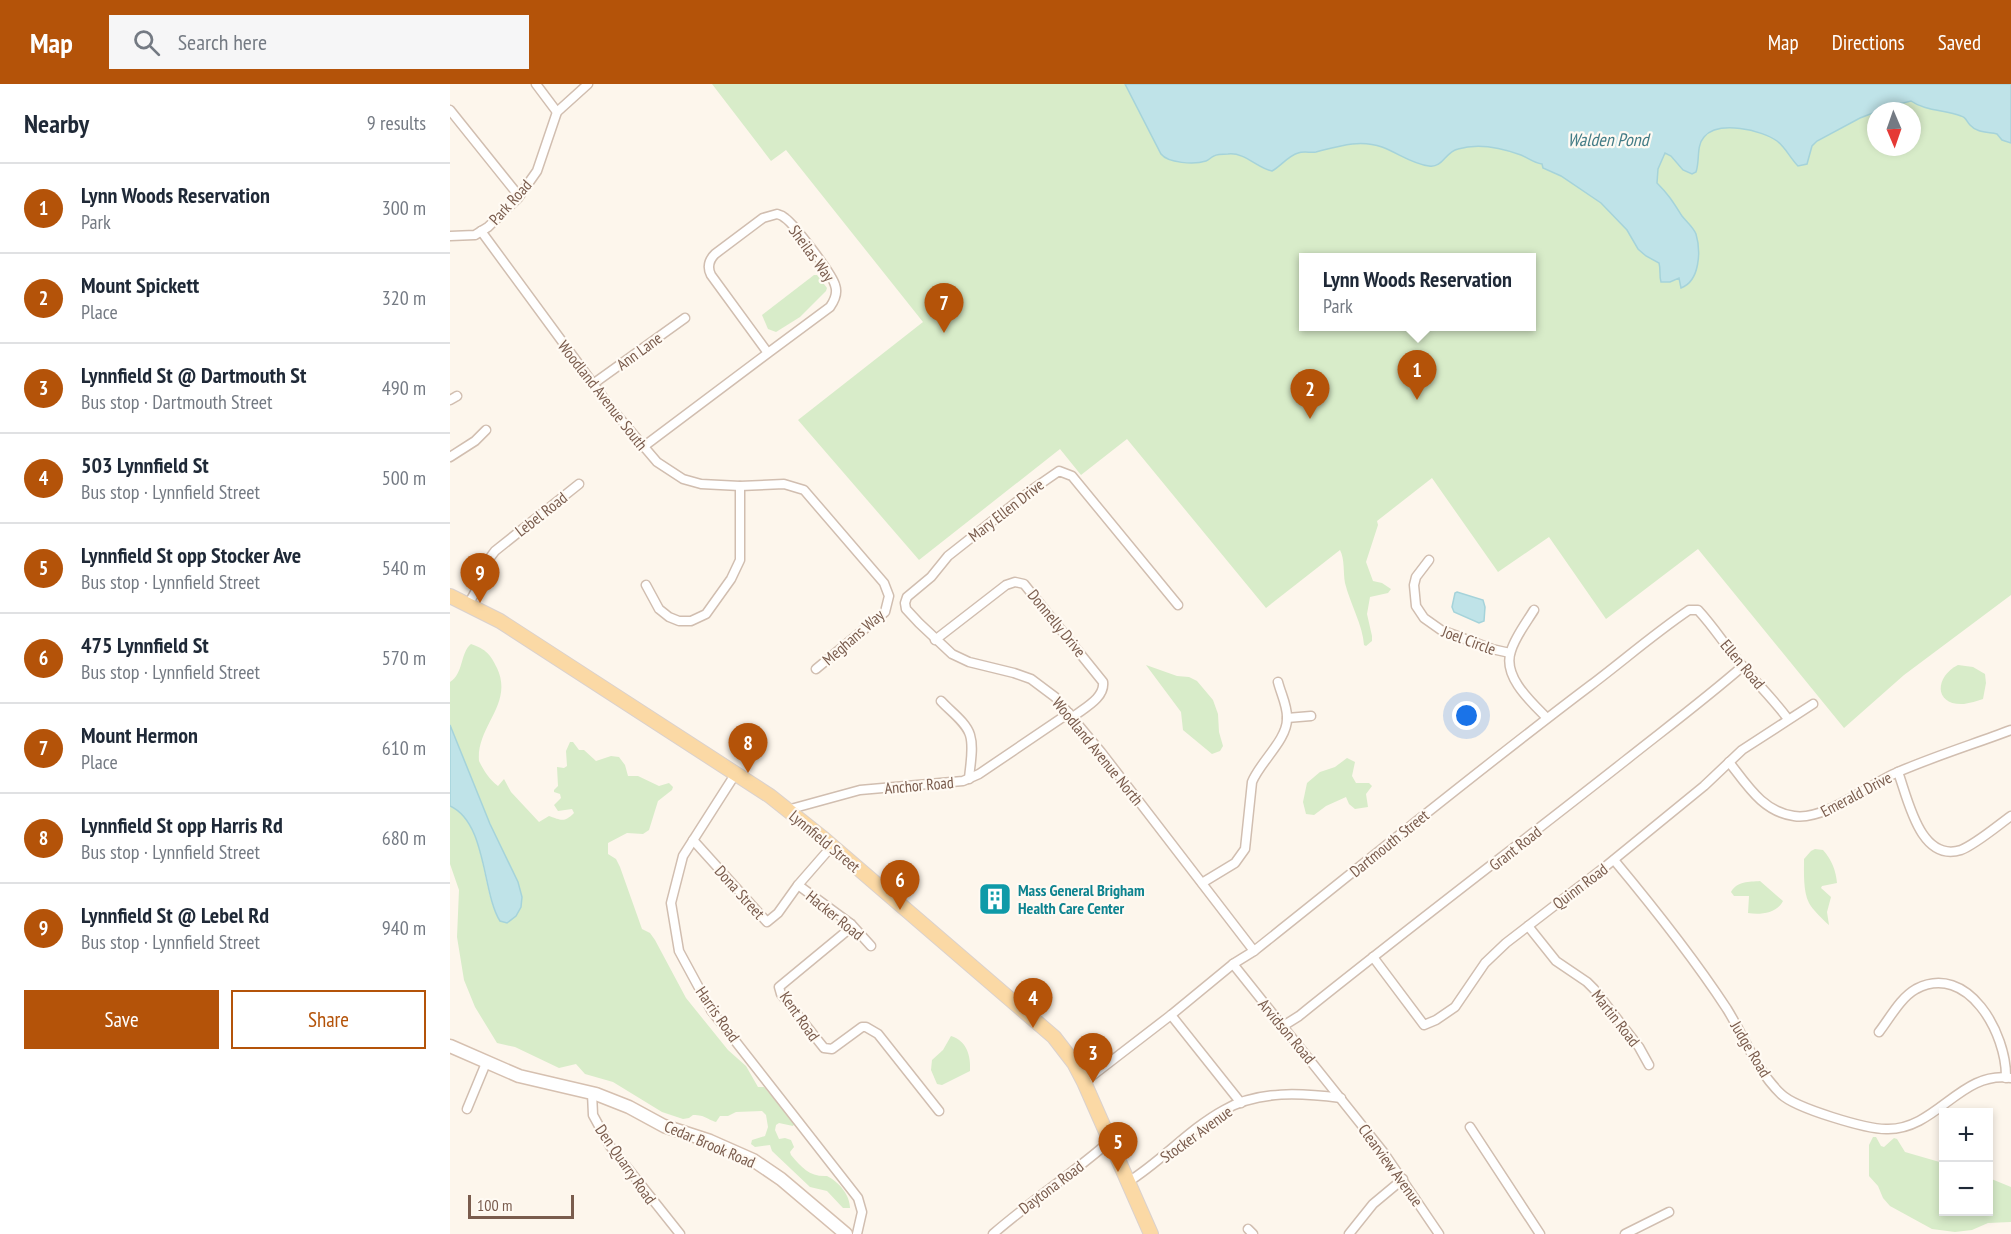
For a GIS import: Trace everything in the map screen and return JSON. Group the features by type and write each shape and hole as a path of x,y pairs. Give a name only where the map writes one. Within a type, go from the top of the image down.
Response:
{"main road":[{"name":"Lynnfield Street","path":"450,596 500,621 736,773 787,810 1054,1037 1074,1063 1084,1082 1151,1234"}],"street":[{"path":"536,84 557,112"},
{"name":"Park Road","path":"450,236 475,235 519,196 537,171 557,112 588,84"},
{"path":"450,110 519,196"},
{"name":"Sheilas Way","path":"643,447 830,307 836,293 833,281 788,219 777,214 768,216 715,254 710,260 709,267 711,275 768,353"},
{"name":"Woodland Avenue South","path":"481,231 593,384 643,447 662,466 683,479 707,485 784,484 804,490 884,583 888,592 888,604"},
{"name":"Ann Lane","path":"593,384 685,318"},
{"path":"450,457 475,441 486,430"},
{"name":"Mary Ellen Drive","path":"904,603 907,597 931,577 955,550 1055,472 1061,471 1072,476 1178,606"},
{"name":"Lebel Road","path":"468,605 484,576 486,563 495,551 579,484"},
{"path":"646,585 659,609 669,617 679,621 691,621 706,614 731,579 738,564 741,552 740,486"},
{"name":"Joel Circle","path":"1429,560 1416,577 1414,585 1416,606 1424,618 1442,630 1492,650 1510,653"},
{"name":"Donnelly Drive","path":"935,640 1008,583 1024,584 1103,682 1104,689 1101,694 1071,715"},
{"name":"Woodland Avenue North","path":"904,603 935,640 952,654 969,662 1031,679 1048,690 1071,715 1254,951"},
{"name":"Meghans Way","path":"816,669 877,620 885,612 888,604"},
{"path":"1534,610 1510,653 1510,666 1514,677 1530,702 1547,718"},
{"name":"Dartmouth Street","path":"1084,1082 1674,620 1689,610 1698,610"},
{"name":"Ellen Road","path":"1698,610 1788,719"},
{"name":"Grant Road","path":"1283,1026 1514,849 1703,701 1743,666"},
{"path":"1202,883 1235,863 1245,849 1252,782 1256,772 1284,733 1287,718 1278,682"},
{"path":"941,701 970,735 969,779"},
{"name":"Quinn Road","path":"1373,957 1424,1025 1436,1020 1455,1008 1485,963 1528,926 1614,860 1704,786 1742,750 1813,704"},
{"name":"Anchor Road","path":"787,810 860,790 955,783 969,779 1071,715"},
{"path":"1287,718 1311,716"},
{"name":"Emerald Drive","path":"1729,762 1759,799 1772,809 1796,817 1817,815 1898,772 2011,730"},
{"name":"Emerald Drive","path":"1898,772 1923,836 1930,844 1941,850 1955,851 1965,848 2011,816"},
{"name":"Harris Road","path":"736,773 683,856 671,903 679,951 711,1010 858,1198 862,1212 857,1234"},
{"name":"Dona Street","path":"693,840 767,922 778,913 798,885 832,846"},
{"name":"Judge Road","path":"1614,860 1649,901 1710,984 1764,1075 1781,1094 1792,1102 1860,1125 1890,1129 1925,1119 1970,1085 1988,1079 2008,1078"},
{"name":"Hacker Road","path":"798,885 851,924 871,946"},
{"name":"Kent Road","path":"851,924 848,930 779,987 782,994 824,1048 832,1049 862,1027 879,1034 939,1111"},
{"name":"Martin Road","path":"1528,926 1556,961 1594,989 1639,1047 1649,1065"},
{"name":"Arvidson Road","path":"1233,964 1341,1098"},
{"path":"1880,1032 1902,1001 1916,989 1937,984 1957,987 1978,1004 1994,1026 2003,1051 2008,1078"},
{"path":"1171,1015 1241,1102"},
{"path":"450,1046 519,1076 592,1093"},
{"path":"467,1109 486,1063"},
{"name":"Den Quarry Road","path":"592,1093 592,1115 610,1146 680,1234"},
{"name":"Cedar Brook Road","path":"592,1093 629,1107 664,1126 753,1160 781,1179 846,1234"},
{"name":"Stocker Avenue","path":"1128,1182 1151,1168 1224,1110 1241,1102 1268,1096 1303,1093 1341,1098"},
{"name":"Clearview Avenue","path":"1341,1098 1403,1179 1439,1234"},
{"path":"1470,1127 1540,1234"},
{"name":"Daytona Road","path":"993,1234 1110,1141"},
{"path":"1349,1234 1373,1204 1403,1179"},
{"path":"1625,1234 1669,1212"}],"green space":[{"path":"712,84 2011,84 2011,595 1904,675 1844,728 1698,549 1606,619 1549,537 1498,572 1432,478 1377,521 1378,525 1366,562 1373,581 1382,583 1391,589 1388,593 1370,597 1367,614 1372,641 1366,646 1345,583 1340,550 1266,608 1127,439 1081,475 1060,449 919,560 798,420 923,322 786,150 771,161"},
{"path":"817,275 827,288 826,291 800,317 776,332 768,329 762,315"},
{"path":"471,644 481,648 490,656 501,681 498,704 483,737 479,761 487,775 498,786 504,779 511,792 539,822 549,816 565,819 574,813 572,809 558,811 554,805 561,798 560,794 554,792 558,786 557,767 567,766 566,751 570,742 573,742 579,750 584,750 596,761 611,756 619,757 625,765 628,776 638,776 659,786 669,783 673,787 658,801 649,830 643,834 627,833 608,843 608,854 616,859 620,867 642,929 650,933 655,940 686,998 728,1050 746,1066 758,1087 764,1087 795,1123 793,1126 779,1123 776,1125 775,1130 779,1139 791,1140 794,1147 790,1152 791,1155 807,1171 827,1176 840,1185 848,1198 850,1208 843,1208 827,1191 810,1187 772,1151 770,1145 755,1147 751,1144 752,1140 765,1136 768,1127 766,1115 762,1111 736,1112 728,1116 720,1116 716,1122 697,1115 683,1119 662,1112 613,1082 585,1074 576,1064 559,1068 515,1047 497,1043 475,1007 464,980 457,937 459,890 450,864 450,806 462,815 471,827 482,859 489,893 500,921 521,907 522,897 518,882 490,824 450,725 450,682 458,674 465,652"},
{"path":"1146,665 1197,681 1213,700 1218,714 1223,746 1220,751 1212,754 1183,730 1181,712"},
{"path":"1958,665 1973,667 1985,674 1983,699 1964,704 1954,703 1943,696 1941,683 1950,670"},
{"path":"1347,758 1355,762 1352,776 1356,783 1369,783 1372,786 1366,794 1368,807 1355,809 1346,797 1326,806 1314,815 1306,814 1303,802 1307,783 1320,772 1335,767"},
{"path":"1815,849 1823,850 1826,854 1833,866 1837,883 1821,888 1831,897 1827,912 1829,925 1811,906 1806,893 1804,859"},
{"path":"1760,881 1783,901 1777,908 1768,912 1748,913 1749,896 1734,896 1731,892 1740,884"},
{"path":"951,1036 961,1041 967,1050 970,1071 942,1085 937,1084 931,1070 932,1060 943,1050"},
{"path":"1873,1137 1876,1137 1884,1147 1894,1138 1905,1152 1939,1162 1939,1216 1993,1216 1993,1180 2011,1187 2011,1222 1988,1223 1972,1230 1955,1232 1932,1229 1890,1206 1883,1198 1878,1186 1869,1176 1869,1145"}],"water":[{"name":"Walden Pond","path":"1125,84 2011,84 2011,143 2002,140 1997,134 1976,130 1963,117 1922,107 1921,102 1867,102 1867,115 1817,141 1812,146 1807,164 1798,166 1780,144 1770,137 1740,128 1719,129 1704,137 1700,145 1696,172 1692,174 1683,170 1671,156 1665,153 1658,169 1657,183 1694,229 1698,241 1698,265 1692,279 1681,288 1679,278 1670,282 1661,282 1659,263 1638,249 1627,230 1601,203 1561,176 1543,168 1542,164 1506,150 1466,147 1450,153 1438,165 1429,166 1411,161 1382,147 1358,143 1316,152 1298,153 1272,171 1234,154 1217,155 1207,161 1188,163 1169,159 1161,154"},
{"path":"1457,592 1483,600 1484,621 1479,623 1454,612 1452,607"},
{"path":"450,725 490,824 518,882 522,897 521,907 516,916 507,923 500,921 494,909 482,859 471,827 462,815 450,806"}],"place":[{"name":"Mount Hermon","path":"944,333"},
{"name":"Lynn Woods Reservation","path":"1417,400"},
{"name":"Mount Spickett","path":"1310,419"},
{"name":"Lynnfield St @ Lebel Rd","path":"480,603"},
{"name":"Lynnfield St opp Harris Rd","path":"748,773"},
{"name":"Mass General Brigham Health Care Center","path":"995,899"},
{"name":"475 Lynnfield St","path":"900,910"},
{"name":"503 Lynnfield St","path":"1033,1028"},
{"name":"Lynnfield St @ Dartmouth St","path":"1093,1083"},
{"name":"Lynnfield St opp Stocker Ave","path":"1118,1172"}]}
